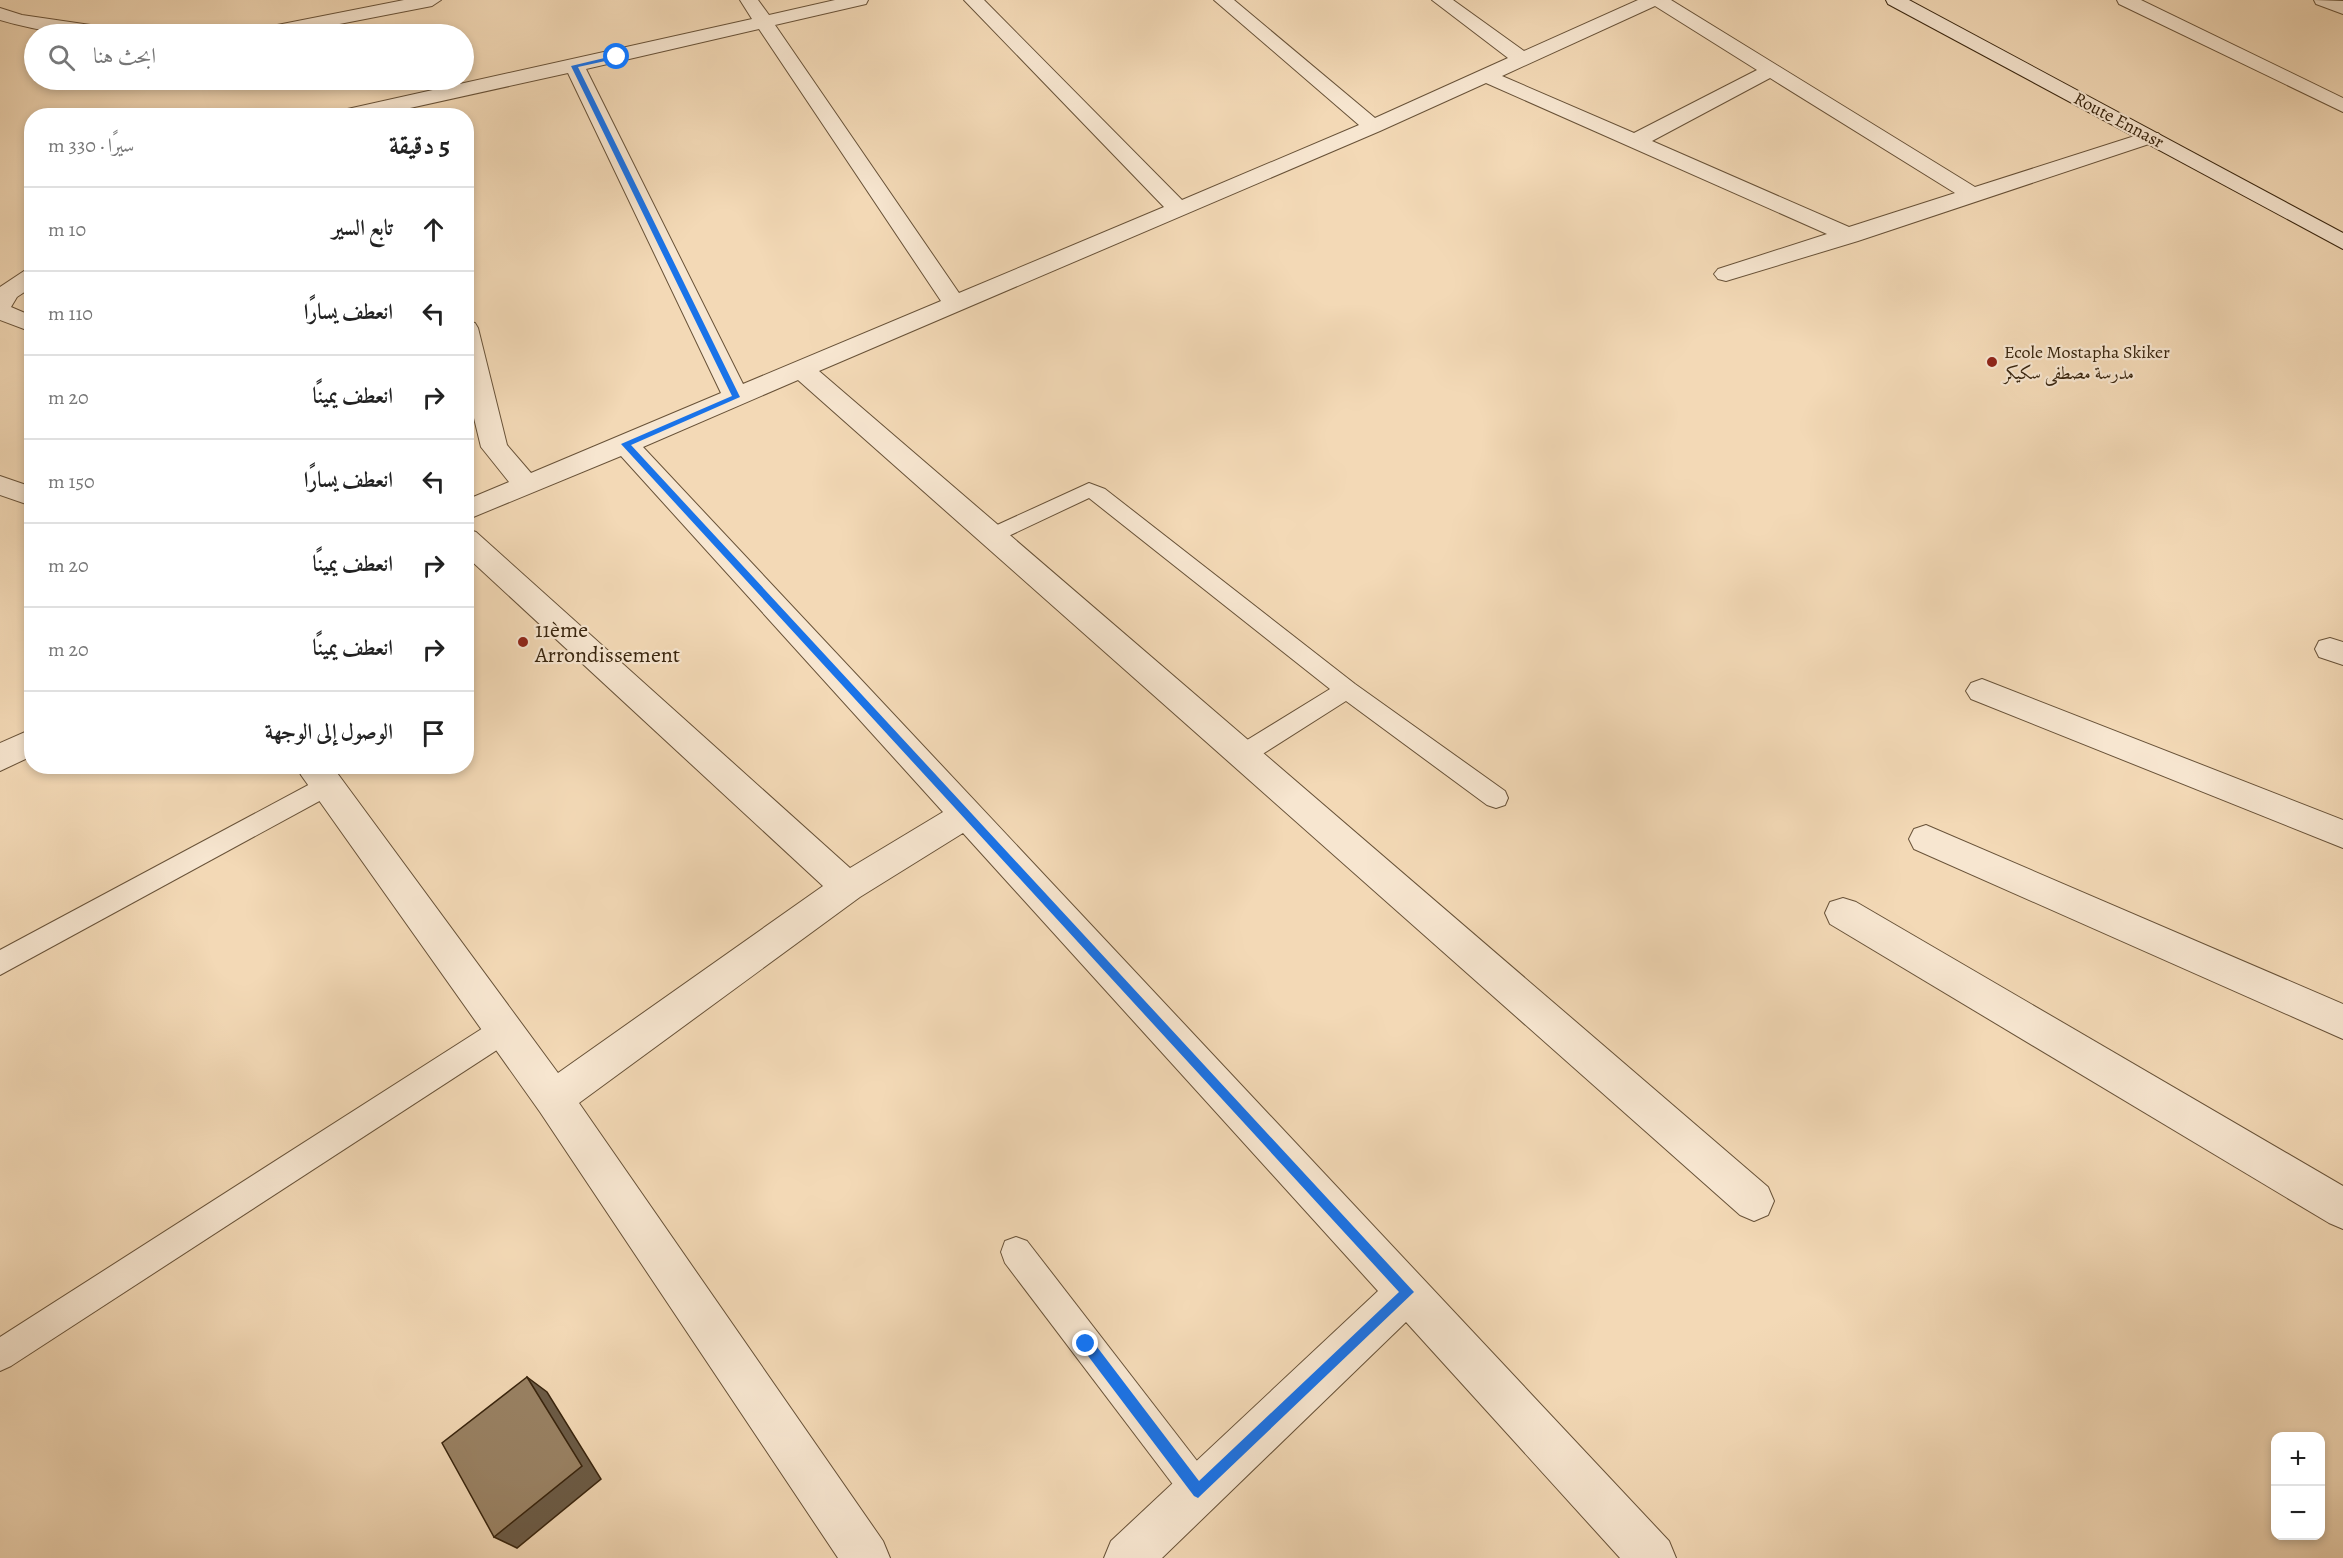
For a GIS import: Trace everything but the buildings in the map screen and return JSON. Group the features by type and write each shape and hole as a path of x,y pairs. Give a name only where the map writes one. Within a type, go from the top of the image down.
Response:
{"street":[{"path":"312,24 432,0"},
{"path":"749,0 954,303"},
{"path":"410,108 574,66 859,0"},
{"path":"973,0 1179,209"},
{"path":"1222,0 1373,127"},
{"path":"1441,0 1520,58"},
{"name":"Route Ennasr","path":"1895,0 2343,242"},
{"path":"2126,0 2343,106"},
{"path":"2323,0 2343,9"},
{"path":"474,508 1373,127 1646,1 1771,70 1974,195"},
{"path":"0,14 46,24"},
{"path":"574,66 736,397"},
{"path":"1636,141 1771,70"},
{"path":"1484,75 1850,236"},
{"path":"1726,274 1850,236 2151,137"},
{"path":"0,306 7,293 24,281"},
{"path":"0,311 24,322"},
{"path":"474,362 494,447 526,485"},
{"path":"801,369 1754,1201"},
{"path":"625,444 1652,1558"},
{"path":"474,449 494,447"},
{"path":"0,484 24,493"},
{"path":"474,546 848,887"},
{"path":"1982,691 2343,834"},
{"path":"0,758 24,745"},
{"path":"320,776 554,1099 866,1558"},
{"path":"554,1099 848,887 967,814"},
{"path":"1926,839 2343,1022"},
{"path":"1843,913 2343,1209"},
{"path":"1128,1558 1407,1292"}],"lane":[{"path":"991,536 1089,490 1098,494 1347,690 1496,798"},
{"path":"1242,755 1347,690"},
{"path":"0,963 320,776"},
{"path":"0,1355 504,1030"},
{"path":"1016,1252 1198,1491"}],"place":[{"name":"Ecole Mostapha Skiker مدرسة مصطفى سكيكر","path":"1992,362"},
{"name":"11ème Arrondissement","path":"523,642"}],"route":[{"path":"617,57 574,66 736,397 625,444 1407,1292 1198,1491 1086,1344"}]}
